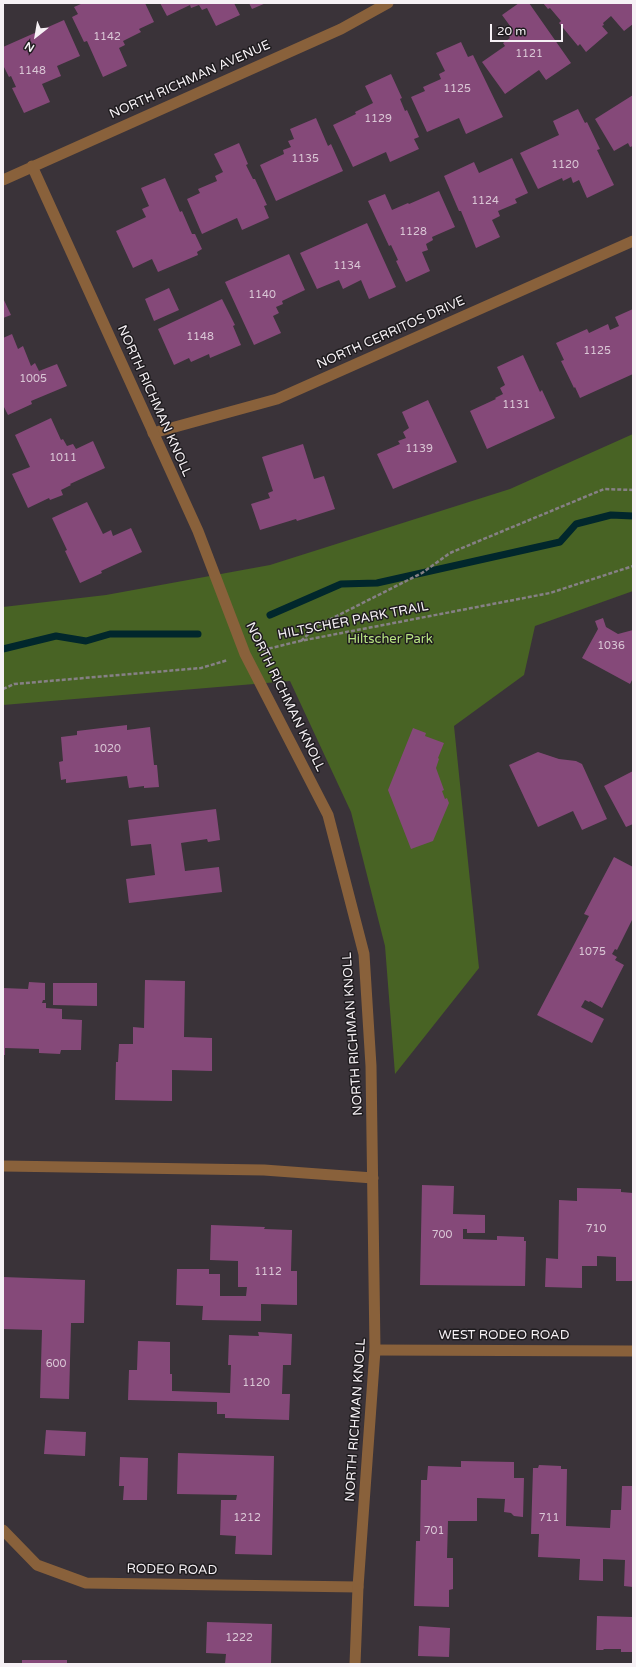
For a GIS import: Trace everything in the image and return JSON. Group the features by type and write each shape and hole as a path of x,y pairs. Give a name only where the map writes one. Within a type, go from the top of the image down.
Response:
{"street":[{"name":"NORTH RICHMAN AVENUE","path":"3,180 341,29 388,3"},
{"name":"NORTH RICHMAN KNOLL","path":"32,166 198,532 246,654 328,815 364,954 371,1066 375,1350 358,1587 355,1664"},
{"name":"NORTH CERRITOS DRIVE","path":"153,433 276,398 633,241"},
{"path":"3,1166 264,1170 373,1178"},
{"name":"WEST RODEO ROAD","path":"375,1350 633,1351"},
{"name":"RODEO ROAD","path":"3,1530 37,1565 86,1583 358,1587"}],"path":[{"path":"300,641 317,626 422,573 450,553 604,489 633,490"},
{"name":"HILTSCHER PARK TRAIL","path":"3,688 14,684 201,668 246,654 300,641 550,593 633,566"}],"green space":[{"name":"Hiltscher Park","path":"633,434 633,591 535,626 524,675 454,726 479,968 395,1074 385,946 351,812 290,681 3,705 3,607 106,595 270,565 510,489"}],"building":[{"path":"83,3 145,3 154,22 139,29 141,32 123,41 125,45 119,48 127,66 103,77 87,41 84,42 72,17 78,14 74,7"},
{"path":"160,3 234,3 240,15 216,26 207,8 202,10 199,5 191,8 190,5 167,16"},
{"path":"249,3 266,3 252,9"},
{"path":"519,3 529,3 571,63 546,80 539,70 505,94 482,62 505,46 503,43 510,38 507,34 513,30 502,15"},
{"path":"543,3 633,3 633,24 624,31 611,16 603,23 604,25 602,26 608,33 586,52 580,44 578,46 559,23 561,21 550,8 548,9"},
{"path":"64,20 80,56 57,66 61,76 42,84 50,102 24,113 12,88 16,87 11,76 9,77 3,65 3,47"},
{"path":"461,42 468,57 473,55 503,117 466,134 459,118 427,132 411,97 425,91 423,87 441,79 439,74 445,71 436,53"},
{"path":"391,74 402,98 400,99 405,111 407,110 419,137 414,139 419,149 390,162 386,152 353,167 333,125 356,114 355,112 373,103 365,86"},
{"path":"633,95 633,146 630,147 628,143 614,151 595,119"},
{"path":"578,109 585,123 587,122 600,149 597,150 614,185 587,198 579,180 573,183 571,177 563,181 562,178 538,189 520,153 559,135 553,121"},
{"path":"316,118 328,146 331,144 343,171 276,201 260,165 284,154 283,150 291,147 288,141 294,139 290,129"},
{"path":"239,143 248,164 246,165 253,179 255,179 267,205 264,206 269,218 242,230 237,218 202,234 187,199 200,193 198,189 217,181 215,176 223,172 214,154"},
{"path":"512,158 528,193 515,199 517,203 498,211 500,216 492,220 500,237 476,248 461,211 459,211 444,176 474,162 479,173"},
{"path":"165,178 180,212 182,211 192,234 195,234 202,249 197,252 198,255 158,272 152,259 133,268 116,231 146,217 142,209 149,206 141,188"},
{"path":"439,191 455,227 432,237 433,240 426,244 428,250 422,252 430,271 406,282 396,261 398,260 391,245 389,246 368,201 385,194 392,210"},
{"path":"367,223 396,287 369,299 361,280 343,289 339,280 317,289 300,253"},
{"path":"289,254 305,290 282,301 283,304 276,307 279,313 273,316 281,333 254,345 225,282"},
{"path":"169,288 179,310 154,321 145,299"},
{"path":"3,298 11,315 3,318"},
{"path":"222,299 235,325 233,326 241,345 210,358 209,354 191,362 189,358 174,365 158,329"},
{"path":"633,309 633,374 580,398 561,361 564,360 556,343 587,329 589,333 608,324 610,330 619,326 615,317"},
{"path":"12,334 18,349 23,346 31,366 35,363 39,371 57,364 67,386 31,401 32,404 8,415 3,405 3,338"},
{"path":"523,355 540,392 542,390 555,418 487,449 470,411 496,399 495,398 503,394 500,388 505,385 497,367"},
{"path":"428,400 457,462 393,489 377,454 400,444 398,441 406,438 403,432 409,428 402,412"},
{"path":"51,418 61,440 63,439 67,446 73,444 76,449 93,441 105,468 70,484 71,485 61,490 63,495 50,500 49,498 28,508 12,474 30,467 15,435"},
{"path":"303,444 314,479 324,476 335,509 297,521 296,519 260,530 251,504 270,498 268,493 273,491 262,457"},
{"path":"87,502 103,534 111,530 113,536 131,528 142,552 101,571 102,573 80,583 52,518"},
{"path":"603,618 606,627 618,634 633,630 633,678 630,684 582,658 598,629 595,621"},
{"path":"127,725 127,730 150,727 154,765 157,765 159,787 144,788 144,786 129,788 127,776 66,783 66,779 61,780 59,762 63,761 61,737 77,735 77,731"},
{"path":"413,728 426,733 425,736 444,743 436,768 444,790 442,791 445,799 447,798 449,803 433,841 411,849 388,790"},
{"path":"538,752 559,759 576,761 582,764 607,819 582,830 573,811 538,827 509,765"},
{"path":"633,771 633,824 626,827 604,786"},
{"path":"216,809 220,840 208,842 207,839 181,843 185,871 219,867 222,892 129,903 126,879 155,875 151,844 131,846 128,820"},
{"path":"614,857 633,867 633,918 617,950 615,949 612,954 617,957 615,960 624,965 602,1008 590,1001 585,1000 581,1007 604,1019 592,1043 537,1015 589,916 584,914"},
{"path":"145,980 185,981 184,1037 212,1038 212,1071 172,1070 172,1101 115,1100 116,1062 118,1062 119,1044 133,1044 133,1027 144,1028"},
{"path":"29,982 45,983 45,1000 43,1000 42,1003 46,1003 46,1008 62,1009 62,1019 82,1020 81,1050 61,1050 60,1054 39,1053 39,1049 5,1048 5,1055 3,1055 3,988 28,989"},
{"path":"53,983 97,983 97,1006 53,1005"},
{"path":"422,1185 454,1186 453,1214 485,1215 485,1233 467,1233 467,1229 463,1229 463,1239 497,1240 497,1236 524,1237 524,1241 526,1241 525,1286 420,1285"},
{"path":"577,1188 621,1189 621,1192 633,1193 633,1281 616,1281 616,1257 597,1256 597,1266 582,1266 582,1288 545,1287 546,1258 558,1259 559,1200 577,1201"},
{"path":"211,1225 265,1227 264,1229 292,1230 291,1271 297,1271 297,1305 261,1304 261,1321 202,1320 203,1306 176,1305 177,1269 209,1269 209,1274 220,1274 220,1296 246,1296 247,1287 238,1287 238,1261 210,1260"},
{"path":"3,1277 85,1280 84,1323 71,1323 69,1399 40,1398 42,1330 3,1329"},
{"path":"258,1332 292,1334 291,1365 283,1365 282,1394 290,1394 289,1420 225,1418 225,1414 217,1414 217,1402 128,1400 129,1370 137,1370 138,1341 170,1342 170,1374 172,1374 172,1391 230,1393 231,1365 228,1365 229,1335 259,1336"},
{"path":"46,1430 86,1432 85,1456 44,1454"},
{"path":"178,1453 274,1456 272,1555 235,1554 236,1536 220,1535 221,1500 236,1500 237,1495 177,1494"},
{"path":"120,1457 148,1458 147,1500 123,1500 124,1486 119,1486"},
{"path":"461,1461 514,1462 514,1478 524,1478 523,1517 514,1516 511,1513 504,1512 505,1499 477,1498 477,1521 448,1521 447,1558 453,1558 453,1589 449,1590 449,1607 414,1606 416,1541 420,1541 421,1480 427,1480 428,1466 461,1467"},
{"path":"539,1465 561,1466 561,1469 567,1469 566,1526 610,1528 611,1510 621,1510 622,1486 633,1486 633,1587 624,1586 625,1560 603,1559 603,1581 579,1580 580,1559 538,1557 539,1534 531,1534 533,1468 538,1468"},
{"path":"597,1616 633,1617 633,1652 621,1652 621,1649 596,1650"},
{"path":"207,1622 272,1624 271,1664 225,1664 226,1654 206,1653"},
{"path":"419,1626 450,1628 449,1657 418,1656"},
{"path":"22,1660 67,1660 67,1664 22,1664"}],"waterway":[{"path":"270,615 341,584 377,583 560,542 576,524 611,515 633,516"},
{"path":"3,649 56,636 86,641 110,634 198,634"}]}
